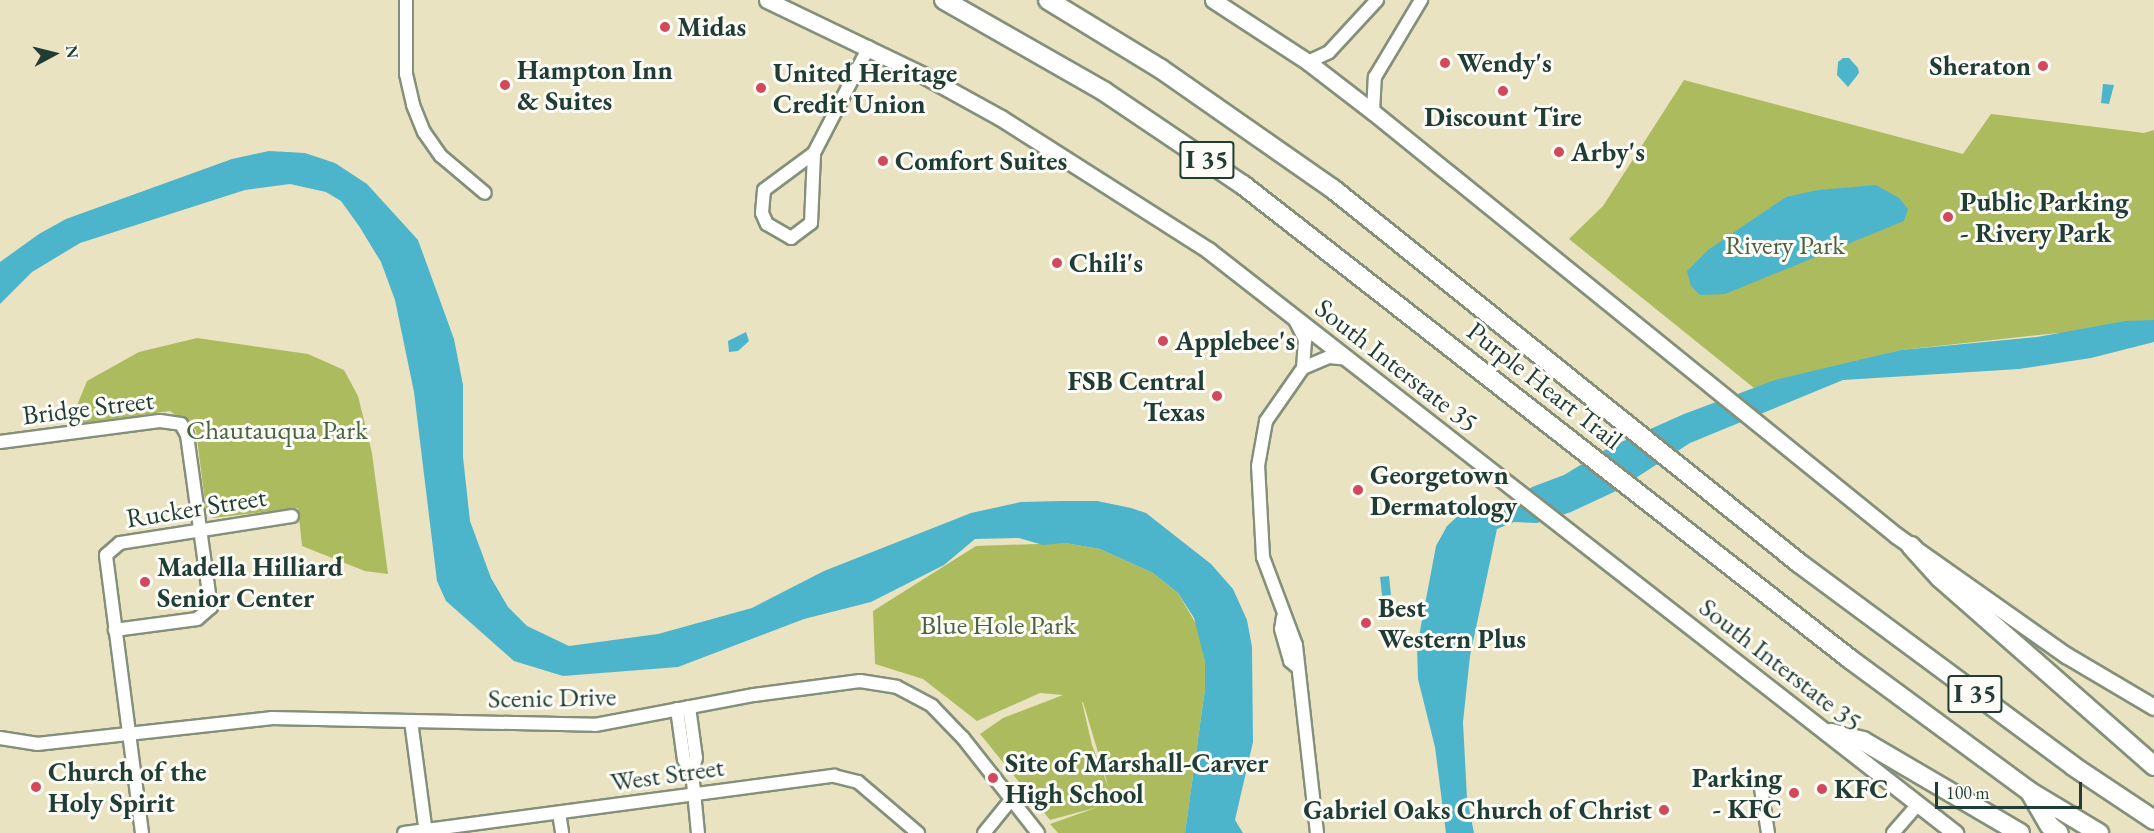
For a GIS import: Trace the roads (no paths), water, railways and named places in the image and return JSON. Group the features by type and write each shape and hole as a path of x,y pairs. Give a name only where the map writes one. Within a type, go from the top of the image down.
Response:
{"highway":[{"name":"Purple Heart Trail","path":"944,0 1157,126 1243,185 1774,599 2029,791 2099,833"},
{"name":"Purple Heart Trail","path":"1048,0 1241,122 1487,310 1799,563 2073,766 2154,820"},
{"path":"1904,541 1940,578 2154,766"},
{"path":"1830,733 1863,741 2020,833"},
{"path":"2029,791 2050,826 2059,833"}],"main road":[{"name":"South Interstate 35","path":"767,0 869,47 1047,144 1208,250 1729,657 1830,733 1917,805 1955,833"},
{"path":"1213,0 1308,62 1373,112 1904,541 2066,654 2154,707"}],"street":[{"path":"406,0 406,74 417,114 441,156 485,193"},
{"path":"1308,62 1329,52 1377,0"},
{"path":"1373,112 1375,77 1421,0"},
{"path":"814,153 814,212 811,223 791,238 767,224 762,213 764,190 814,153 869,47"},
{"path":"1291,315 1305,340 1303,368"},
{"path":"1317,833 1296,666 1296,645 1283,617 1263,557 1260,444 1274,405 1303,368 1329,357 1351,360"},
{"name":"Bridge Street","path":"0,442 160,421 181,424 189,444 202,528"},
{"name":"Rucker Street","path":"115,630 106,562 110,549 120,543 202,528 292,516"},
{"path":"142,833 115,630 196,619 208,613 212,601 202,528"},
{"name":"Scenic Drive","path":"0,738 37,744 272,718 595,725 841,682 897,687 932,706 946,720 1038,833"},
{"path":"683,708 684,759 692,771 698,833"},
{"path":"411,721 426,832"},
{"name":"West Street","path":"404,833 426,832 819,777 847,778 858,782 918,833"},
{"path":"1760,782 1768,833"},
{"path":"984,833 1010,801"},
{"path":"1893,833 1917,805"},
{"path":"559,813 562,833"}],"water":[{"path":"1843,58 1849,58 1858,68 1859,73 1848,87 1837,75 1838,62"},
{"path":"2103,84 2114,85 2109,104 2101,103"},
{"path":"269,151 305,153 335,163 367,184 418,240 454,339 463,385 463,457 470,521 491,578 508,607 527,626 569,646 658,634 752,608 824,571 971,513 1021,502 1097,501 1131,508 1146,513 1211,564 1233,589 1247,620 1252,647 1253,742 1235,820 1243,833 1185,833 1205,689 1205,661 1194,618 1178,593 1153,573 1100,549 1065,543 1043,545 1019,538 975,539 944,565 871,602 804,619 678,667 563,676 514,661 446,601 437,581 414,392 395,300 381,262 359,226 341,201 326,192 290,184 245,190 80,243 32,272 0,304 0,262 39,234 66,219 232,159"},
{"path":"1876,185 1899,198 1908,209 1904,221 1725,294 1700,295 1691,286 1687,271 1708,250 1786,197 1818,190"},
{"path":"2154,320 2154,342 2091,358 2019,369 1843,380 1690,443 1614,492 1571,512 1537,523 1514,522 1497,529 1470,656 1463,722 1467,798 1474,833 1446,833 1435,747 1418,679 1417,647 1436,546 1447,526 1470,505 1505,510 1532,487 1564,475 1610,447 1684,414 1775,380 1901,350 2037,337 2126,321"},
{"path":"746,332 749,341 738,351 729,352 728,341"},
{"path":"1389,576 1391,595 1382,596 1380,577"}],"place":[{"name":"Midas","path":"665,27"},
{"name":"Wendy's","path":"1445,63"},
{"name":"Sheraton","path":"2043,66"},
{"name":"Hampton Inn & Suites","path":"505,85"},
{"name":"United Heritage Credit Union","path":"761,88"},
{"name":"Discount Tire","path":"1503,91"},
{"name":"Arby's","path":"1559,152"},
{"name":"Comfort Suites","path":"883,161"},
{"name":"Public Parking - Rivery Park","path":"1948,217"},
{"name":"Chili's","path":"1057,263"},
{"name":"Applebee's","path":"1163,341"},
{"name":"FSB Central Texas","path":"1217,396"},
{"name":"Georgetown Dermatology","path":"1358,490"},
{"name":"Madella Hilliard Senior Center","path":"145,582"},
{"name":"Best Western Plus","path":"1366,623"},
{"name":"Site of Marshall-Carver High School","path":"993,778"},
{"name":"Church of the Holy Spirit","path":"36,787"},
{"name":"KFC","path":"1822,789"},
{"name":"Parking - KFC","path":"1794,793"},
{"name":"Gabriel Oaks Church of Christ","path":"1664,810"}],"park label":[{"name":"Rivery Park","path":"1785,245"},
{"name":"Chautauqua Park","path":"277,430"},
{"name":"Blue Hole Park","path":"998,625"}]}
